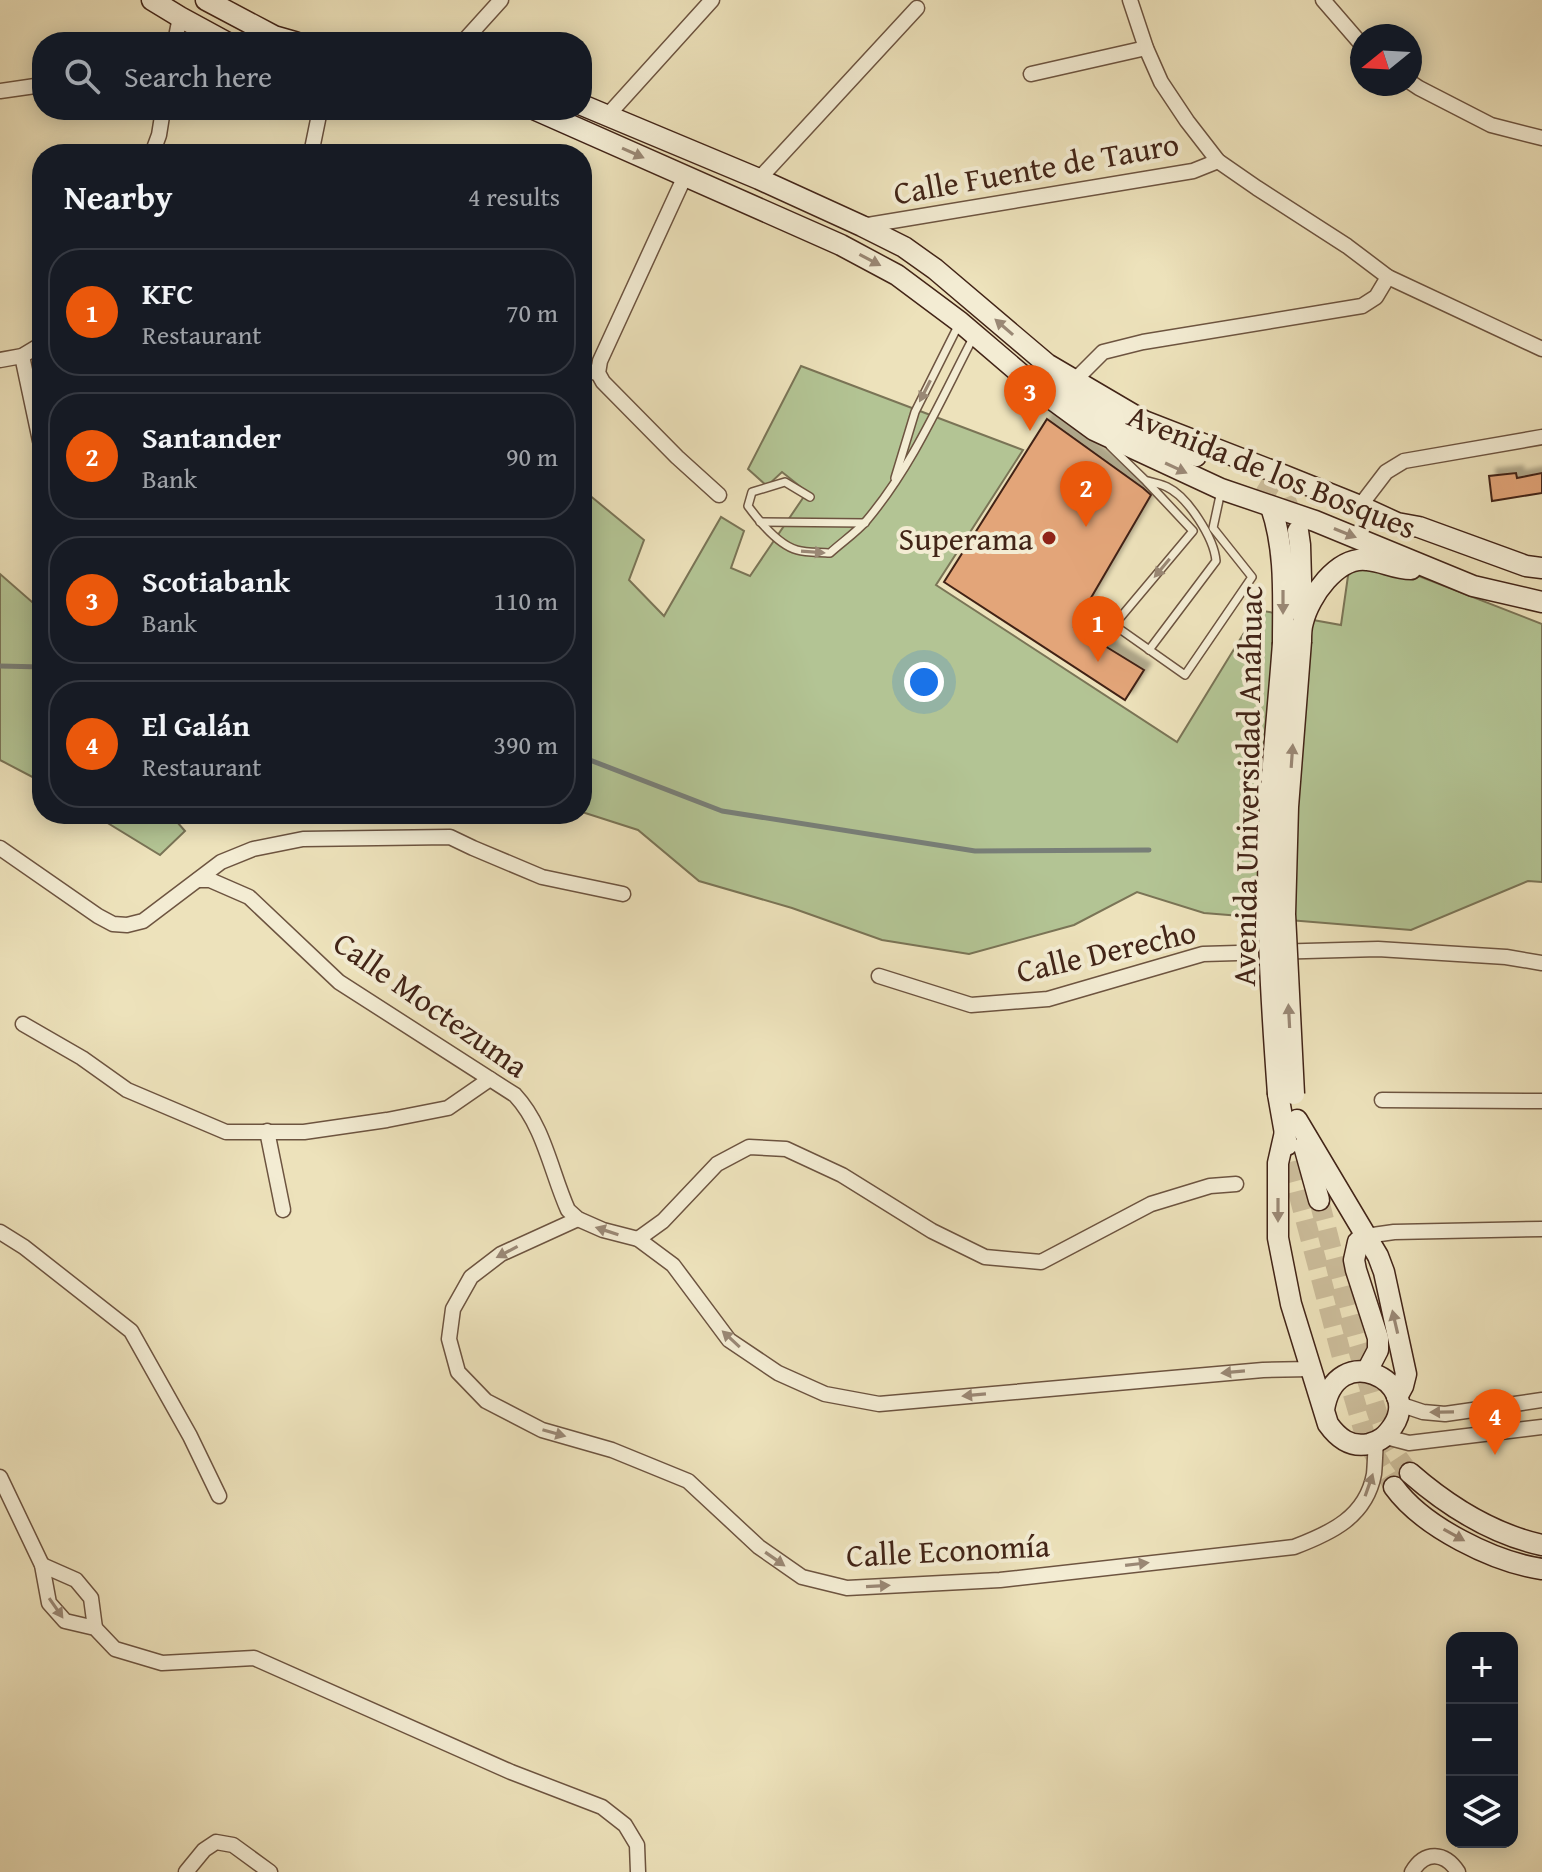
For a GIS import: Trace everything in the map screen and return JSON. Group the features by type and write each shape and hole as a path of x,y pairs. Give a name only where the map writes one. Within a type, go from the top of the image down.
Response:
{"main road":[{"path":"152,0 208,32"},
{"path":"206,0 266,32"},
{"name":"Avenida de los Bosques","path":"592,109 759,179 904,247 935,269 1047,364 1144,421 1397,523 1419,527 1526,566 1542,568"},
{"name":"Avenida de los Bosques","path":"559,120 855,252 897,275 1094,430 1221,489 1315,521 1473,586 1542,602"},
{"path":"1047,364 1073,398 1113,424 1261,481"},
{"name":"Avenida Universidad Anáhuac","path":"1271,507 1282,546 1295,636 1270,825 1269,915 1272,1012 1291,1126 1290,1162"},
{"path":"1397,523 1542,583"},
{"path":"1295,636 1298,531"},
{"name":"Avenida Universidad Anáhuac","path":"1295,636 1316,592 1340,568 1358,560 1408,570 1427,567"},
{"path":"1473,586 1542,617"},
{"path":"1291,1126 1378,1256 1403,1354 1406,1374 1396,1421 1381,1440 1362,1445 1348,1443 1336,1435 1328,1424 1291,1304 1278,1238 1278,1163 1291,1126"},
{"name":"Avenida Universidad Anáhuac","path":"1291,1126 1319,1200"},
{"path":"1324,1410 1326,1395 1334,1382 1356,1372 1378,1350 1378,1338 1354,1260 1358,1242 1366,1236"},
{"path":"1311,1369 1377,1374 1393,1388 1398,1401"},
{"path":"1410,1473 1450,1506 1486,1526 1542,1545"},
{"path":"1394,1487 1401,1497 1433,1524 1473,1546 1514,1563 1542,1569"}],"street":[{"path":"472,32 501,0"},
{"path":"608,115 712,0"},
{"path":"1130,0 1161,82 1218,161 1347,246 1388,277 1542,349"},
{"path":"1323,0 1350,31"},
{"path":"759,179 917,8"},
{"path":"177,32 180,17"},
{"path":"1031,74 1146,48"},
{"path":"0,91 32,86"},
{"path":"1422,89 1491,125 1542,138"},
{"path":"156,144 161,120"},
{"path":"313,144 318,120"},
{"name":"Calle Fuente de Tauro","path":"862,226 1193,171 1218,161"},
{"path":"685,176 600,361 598,373 603,382 677,457 719,495"},
{"path":"1074,381 1103,352 1222,328 1362,306 1376,297 1388,277"},
{"path":"0,360 22,356 32,350"},
{"path":"22,356 32,403"},
{"path":"592,372 598,373"},
{"path":"1360,506 1386,472 1404,461 1542,437"},
{"path":"0,848 113,924 143,921 221,862 253,849 303,839 450,837 542,877 623,894"},
{"name":"Calle Moctezuma","path":"198,880 210,880 249,897 339,982 515,1095 534,1120 568,1210 578,1219"},
{"name":"Calle Derecho","path":"879,976 971,1005 1048,999 1203,954 1378,949 1506,957 1542,963"},
{"path":"23,1024 82,1058 127,1090 226,1132 304,1132 448,1108 490,1079"},
{"path":"1382,1100 1542,1101"},
{"path":"267,1131 283,1210"},
{"path":"638,1239 663,1221 717,1164 749,1147 786,1149 842,1175 932,1231 985,1257 1041,1262 1151,1204 1210,1186 1236,1184"},
{"path":"578,1219 603,1230 638,1239 673,1265 729,1340 778,1373 825,1394 879,1404 1263,1370 1311,1369"},
{"name":"Calle Economía","path":"578,1219 501,1254 471,1277 453,1309 449,1339 458,1372 486,1401 542,1430 612,1450 688,1481 759,1547 802,1577 847,1588 1000,1580 1294,1547 1324,1536 1346,1523 1363,1502 1373,1477 1381,1440"},
{"path":"1366,1236 1394,1232 1542,1229"},
{"path":"0,1232 24,1247 131,1331 190,1436 219,1496"},
{"path":"1398,1401 1423,1412 1445,1414 1542,1400"},
{"path":"1381,1440 1409,1443 1542,1427"},
{"path":"0,1477 42,1565 49,1603 65,1621 95,1628 115,1649 162,1663 254,1658 511,1772 602,1807 625,1825 637,1845 638,1872"},
{"path":"42,1565 76,1580 91,1598 95,1628"},
{"path":"186,1872 204,1850 216,1842 233,1845 270,1872"},
{"path":"1412,1872 1421,1860 1442,1857 1451,1862 1458,1872"}],"lane":[{"path":"892,488 915,412 968,328"},
{"path":"810,497 785,482 752,492 748,506 760,522 788,547 799,551 830,553 865,523 892,488 922,437 968,328"},
{"path":"1094,430 1193,531"},
{"path":"1146,481 1172,490 1199,517 1209,528 1252,577 1185,675 1114,625 1193,531 1209,528"},
{"path":"1149,650 1216,561 1209,528 1221,489"},
{"path":"760,522 865,523"}],"green space":[{"path":"801,366 1023,450 936,585 1177,742 1258,610 1341,625 1349,569 1393,566 1542,624 1542,882 1528,881 1411,930 1204,913 1137,892 1074,925 969,954 882,940 792,908 699,881 638,830 592,815 592,497 644,540 629,580 664,616 721,517 744,531 731,568 750,576 807,492 782,472 767,486 748,469"},
{"path":"0,574 32,602 32,777 0,760"},
{"path":"109,824 179,824 185,831 160,855"}],"building":[{"name":"Superama","path":"1047,419 1151,495 1074,627 1144,670 1125,700 944,582"},
{"path":"1516,473 1517,478 1542,473 1542,493 1492,501 1489,476"}],"waterway":[{"path":"0,666 32,667"},
{"path":"592,761 722,811 975,851 1149,850"}],"tunnel":[{"path":"1261,481 1284,495 1295,523"},
{"path":"1290,1162 1367,1442 1394,1487"},
{"path":"1319,1200 1377,1413 1387,1439 1410,1473"}],"place":[{"name":"Scotiabank","path":"1030,431"},
{"name":"Santander","path":"1086,527"},
{"name":"Superama","path":"1049,538"},
{"name":"KFC","path":"1098,662"},
{"name":"El Galán","path":"1495,1455"}]}
